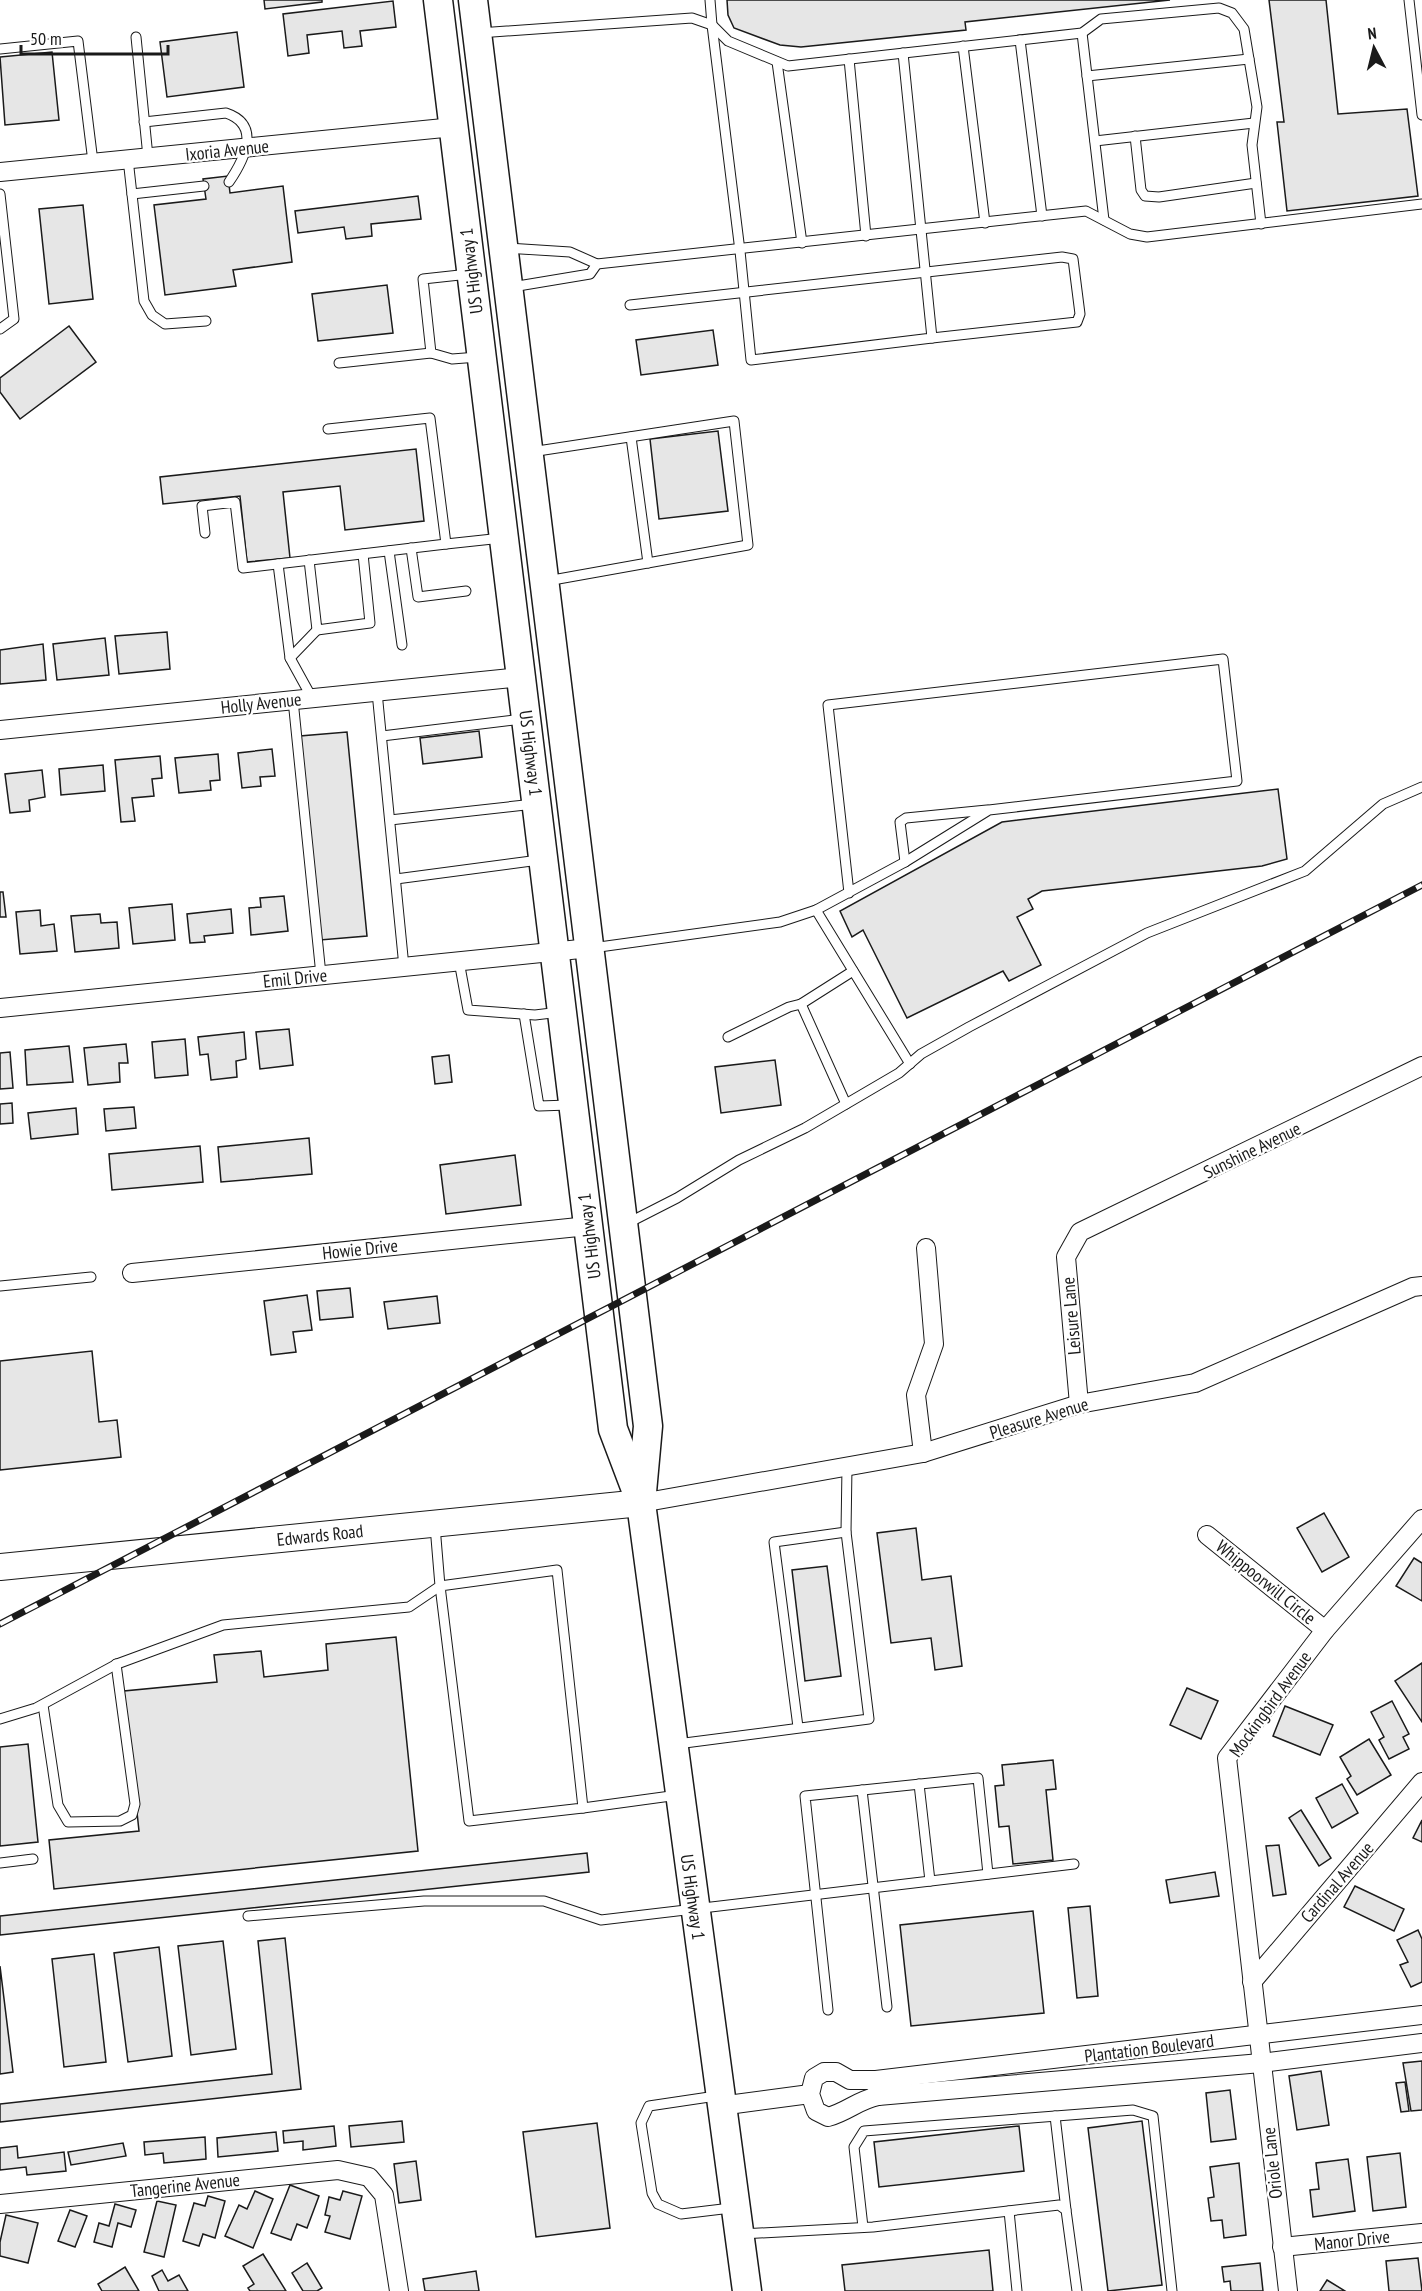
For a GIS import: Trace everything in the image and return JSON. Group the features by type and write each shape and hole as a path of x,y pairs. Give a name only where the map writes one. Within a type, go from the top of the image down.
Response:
{"main road":[{"name":"US Highway 1","path":"438,0 613,1429 641,1503"},
{"name":"US Highway 1","path":"473,0 648,1426 641,1503 719,2101 747,2291"},
{"path":"489,416 503,419 514,429 529,453"},
{"name":"Edwards Road","path":"0,1567 641,1503"}],"street":[{"name":"Ixoria Avenue","path":"0,172 454,127"},
{"name":"Holly Avenue","path":"0,730 521,677"},
{"name":"Emil Drive","path":"0,1008 590,948"},
{"name":"Sunshine Avenue","path":"1080,1232 1390,1084 1422,1066"},
{"path":"1390,1084 1422,1080"},
{"name":"Howie Drive","path":"132,1273 588,1226"},
{"name":"Leisure Lane","path":"1079,1404 1066,1257 1080,1232"},
{"path":"923,1453 916,1395 934,1344 926,1248"},
{"name":"Pleasure Avenue","path":"641,1503 923,1453 1079,1404 1195,1383 1413,1287 1422,1286"},
{"name":"Mockingbird Avenue","path":"1257,2036 1227,1758 1325,1630 1422,1519"},
{"name":"Whippoorwill Circle","path":"1207,1535 1325,1630"},
{"name":"Cardinal Avenue","path":"1252,1982 1422,1782"},
{"name":"Plantation Boulevard","path":"1422,2015 877,2088 856,2101 846,2111 828,2117 816,2111 810,2094 814,2078 824,2072 836,2072 850,2080 877,2088 1261,2063 1422,2043"},
{"name":"Oriole Lane","path":"1257,2036 1288,2291"},
{"path":"719,2101 810,2094"},
{"name":"Tangerine Avenue","path":"0,2204 338,2170 369,2177 384,2195 399,2291"},
{"name":"Manor Drive","path":"1282,2247 1422,2234"}],"lane":[{"path":"630,305 744,292 925,273 1062,257 1073,259 1080,314 1077,322 751,360 744,292 740,250 710,0"},
{"path":"1409,0 1422,115"},
{"path":"477,33 692,18 712,25 728,41 788,66 1082,33 1101,19 1219,8 1232,13 1244,28 1257,107 1252,145 1261,224"},
{"path":"1082,33 1104,220"},
{"path":"136,37 148,157"},
{"path":"1020,40 1042,216"},
{"path":"0,49 78,41 93,162"},
{"path":"963,46 985,223"},
{"path":"903,53 932,338"},
{"path":"849,59 866,236"},
{"path":"1087,76 1250,59"},
{"path":"777,62 802,243"},
{"path":"144,122 226,113 238,117 245,128 247,148 242,164 229,182"},
{"path":"1095,141 1254,123"},
{"path":"1135,136 1141,190 1145,196 1256,183"},
{"path":"128,159 144,301 152,315 165,324 206,321"},
{"path":"132,194 204,186"},
{"path":"0,194 14,319 0,329"},
{"path":"504,248 570,252 597,264 1086,211 1130,234 1147,237 1422,204"},
{"path":"509,288 590,273 597,264"},
{"path":"431,353 423,279 472,273"},
{"path":"339,363 431,353 452,359 481,357"},
{"path":"328,429 430,418 446,544"},
{"path":"529,453 734,421 748,545 545,582"},
{"path":"631,437 648,563"},
{"path":"205,533 202,506 235,502 243,568 504,537"},
{"path":"411,548 418,597 466,591"},
{"path":"389,551 402,645"},
{"path":"290,658 316,630 370,623 363,554"},
{"path":"309,560 316,630"},
{"path":"278,564 290,658 302,699 321,975"},
{"path":"849,892 828,705 1223,659 1237,781 906,818 900,822 905,862"},
{"path":"377,692 404,967"},
{"path":"382,736 526,718"},
{"path":"623,1226 846,1104 969,1027 1147,933 1305,871 1383,804 1422,787"},
{"path":"390,820 537,804"},
{"path":"590,948 780,922 816,910 905,862 989,810"},
{"path":"396,879 544,859"},
{"path":"816,910 909,1064"},
{"path":"459,962 468,1010 524,1014 562,1012"},
{"path":"728,1037 789,1007 801,1004 853,971"},
{"path":"801,1004 846,1104"},
{"path":"524,1014 539,1106 574,1105"},
{"path":"0,1286 91,1277"},
{"path":"672,1744 869,1719 846,1532 847,1467"},
{"path":"435,1523 440,1586 469,1821 679,1795"},
{"path":"798,1727 774,1542 846,1532"},
{"path":"0,1719 43,1705 116,1664 224,1625 409,1607 440,1586 557,1570 583,1808"},
{"path":"43,1705 58,1806 68,1822 120,1821 132,1815 135,1804 116,1664"},
{"path":"828,2010 805,1796 978,1778 988,1874"},
{"path":"919,1784 930,1881"},
{"path":"862,1790 887,2007"},
{"path":"0,1863 33,1859"},
{"path":"248,1916 424,1901 544,1901 601,1920 1074,1864"},
{"path":"719,2101 650,2106 641,2122 652,2193 658,2204 681,2214 737,2220 863,2227 1059,2205 1066,2210"},
{"path":"863,2227 854,2146 864,2131 1133,2110 1154,2116 1172,2291"},
{"path":"1055,2116 1077,2291"},
{"path":"1009,2211 1017,2291"}],"building":[{"path":"264,0 322,0 322,2 265,9"},
{"path":"727,0 1170,0 965,22 966,30 801,47 780,45 734,28 728,15"},
{"path":"1269,0 1326,0 1338,114 1407,109 1418,196 1287,211 1277,122 1284,122"},
{"path":"393,1 396,27 360,31 362,46 344,48 342,31 307,35 309,53 288,56 283,14"},
{"path":"237,32 244,87 167,97 160,42"},
{"path":"52,52 59,120 5,125 0,57"},
{"path":"228,176 230,193 283,186 292,262 233,270 236,286 165,295 154,205 206,199 203,179"},
{"path":"418,196 421,219 371,224 372,236 346,239 344,227 298,233 295,211"},
{"path":"83,205 93,299 49,304 39,209"},
{"path":"387,285 393,333 318,341 312,294"},
{"path":"69,326 96,362 20,419 0,392 0,378"},
{"path":"713,330 718,365 641,375 636,340"},
{"path":"718,431 728,511 659,519 650,439"},
{"path":"416,449 424,521 345,530 340,486 283,492 290,558 247,562 240,496 163,504 160,477"},
{"path":"167,632 170,669 119,674 115,636"},
{"path":"105,638 109,675 57,680 53,644"},
{"path":"43,644 46,680 0,684 0,650"},
{"path":"479,731 482,757 423,764 420,738"},
{"path":"347,732 367,936 320,940 300,736"},
{"path":"272,749 275,776 260,777 261,786 242,788 238,753"},
{"path":"218,754 220,780 210,781 211,790 179,793 175,758"},
{"path":"160,756 162,778 152,779 154,796 132,798 135,821 121,822 115,760"},
{"path":"103,765 105,791 61,795 59,769"},
{"path":"42,770 45,797 29,800 30,811 10,813 5,774"},
{"path":"1278,789 1287,859 1262,866 1042,891 1028,899 1033,909 1017,917 1041,965 1009,981 1003,971 907,1018 863,930 852,937 840,911 1002,822"},
{"path":"0,892 3,892 6,917 0,917"},
{"path":"284,896 288,931 251,935 249,908 261,907 260,898"},
{"path":"172,904 175,940 133,944 129,908"},
{"path":"231,909 233,933 204,936 205,942 190,943 187,914"},
{"path":"40,910 41,926 54,924 57,951 20,954 16,912"},
{"path":"100,914 101,923 117,922 119,948 75,952 71,916"},
{"path":"289,1029 293,1065 260,1069 256,1032"},
{"path":"244,1032 246,1059 236,1061 237,1077 211,1080 208,1054 200,1055 198,1037"},
{"path":"185,1039 188,1075 155,1078 152,1042"},
{"path":"126,1044 128,1063 119,1063 120,1082 88,1085 84,1048"},
{"path":"69,1046 73,1082 27,1085 25,1050"},
{"path":"10,1052 13,1088 0,1089 0,1053"},
{"path":"449,1055 452,1082 435,1084 432,1057"},
{"path":"775,1060 781,1105 721,1113 715,1067"},
{"path":"12,1103 13,1123 0,1124 0,1104"},
{"path":"134,1107 136,1128 106,1131 104,1109"},
{"path":"76,1108 78,1134 31,1139 28,1113"},
{"path":"309,1138 312,1174 221,1182 218,1147"},
{"path":"200,1146 203,1182 112,1190 109,1154"},
{"path":"515,1155 521,1205 446,1214 440,1165"},
{"path":"350,1288 353,1317 320,1320 317,1291"},
{"path":"307,1295 312,1330 293,1332 296,1352 271,1355 264,1301"},
{"path":"437,1296 440,1323 388,1329 384,1302"},
{"path":"92,1351 99,1422 117,1420 121,1457 0,1470 0,1361"},
{"path":"1324,1513 1349,1557 1322,1572 1297,1528"},
{"path":"916,1528 922,1580 951,1576 962,1666 935,1670 931,1638 891,1643 877,1533"},
{"path":"1414,1558 1422,1563 1422,1601 1396,1586"},
{"path":"827,1566 841,1676 805,1681 792,1570"},
{"path":"396,1637 418,1851 54,1889 49,1840 139,1831 124,1691 217,1682 214,1655 261,1651 264,1677 328,1670 326,1644"},
{"path":"1422,1663 1422,1722 1395,1681"},
{"path":"1187,1688 1218,1701 1201,1739 1170,1725"},
{"path":"1392,1701 1409,1734 1403,1737 1409,1749 1389,1759 1379,1740 1384,1737 1371,1712"},
{"path":"1285,1706 1333,1725 1320,1755 1273,1736"},
{"path":"1369,1739 1391,1775 1357,1795 1347,1779 1351,1776 1340,1757"},
{"path":"28,1744 38,1842 0,1846 0,1747"},
{"path":"1053,1760 1056,1789 1046,1790 1053,1860 1013,1864 1009,1826 999,1827 995,1786 1004,1785 1002,1765"},
{"path":"1342,1784 1358,1813 1332,1828 1316,1798"},
{"path":"1301,1810 1331,1858 1319,1866 1289,1818"},
{"path":"1422,1820 1422,1842 1413,1838"},
{"path":"1279,1845 1286,1894 1273,1896 1266,1846"},
{"path":"587,1853 589,1872 0,1935 0,1916"},
{"path":"1215,1872 1219,1896 1170,1903 1166,1880"},
{"path":"1355,1886 1404,1909 1394,1931 1344,1907"},
{"path":"1090,1906 1098,1996 1077,1998 1068,1908"},
{"path":"1033,1911 1044,2013 911,2026 900,1925"},
{"path":"1418,1930 1422,1939 1422,1982 1411,1987 1400,1965 1408,1962 1397,1940"},
{"path":"285,1938 301,2089 0,2122 0,2104 272,2074 258,1941"},
{"path":"223,1941 236,2049 191,2055 178,1946"},
{"path":"159,1947 172,2056 128,2062 114,1953"},
{"path":"94,1954 106,2062 64,2067 52,1959"},
{"path":"0,1966 13,2072 0,2074"},
{"path":"1422,2061 1422,2110 1411,2111 1403,2063"},
{"path":"1321,2071 1329,2125 1297,2130 1289,2076"},
{"path":"1405,2082 1409,2111 1401,2112 1396,2083"},
{"path":"1230,2090 1236,2139 1211,2142 1206,2093"},
{"path":"402,2121 404,2142 351,2147 349,2126"},
{"path":"1142,2121 1162,2285 1108,2291 1088,2128"},
{"path":"597,2123 610,2228 536,2237 523,2132"},
{"path":"334,2126 336,2146 303,2150 303,2141 284,2143 283,2131"},
{"path":"1019,2126 1024,2171 879,2187 874,2142"},
{"path":"276,2132 278,2151 218,2157 217,2138"},
{"path":"205,2137 206,2159 164,2163 163,2153 145,2155 144,2142"},
{"path":"123,2143 126,2156 71,2165 68,2152"},
{"path":"17,2146 18,2158 64,2152 66,2171 27,2175 26,2167 0,2170 0,2148"},
{"path":"1400,2153 1406,2207 1373,2211 1367,2157"},
{"path":"1348,2159 1355,2211 1313,2217 1310,2190 1319,2189 1316,2163"},
{"path":"416,2161 421,2200 399,2203 394,2164"},
{"path":"1239,2163 1246,2235 1224,2238 1222,2220 1211,2221 1208,2198 1214,2197 1210,2167"},
{"path":"290,2185 319,2196 307,2228 297,2224 291,2240 271,2233"},
{"path":"255,2191 273,2199 253,2248 225,2236 239,2205 247,2209"},
{"path":"343,2191 362,2196 350,2239 325,2232 330,2216 325,2215 329,2197 340,2200"},
{"path":"208,2196 225,2201 215,2238 203,2234 199,2246 183,2241 194,2203 205,2206"},
{"path":"157,2201 176,2205 164,2257 144,2252"},
{"path":"115,2204 136,2210 131,2227 118,2223 112,2247 94,2242 99,2223 109,2226"},
{"path":"70,2210 87,2216 75,2247 58,2241"},
{"path":"6,2215 38,2223 28,2263 0,2256 0,2242"},
{"path":"989,2250 993,2291 845,2291 842,2265"},
{"path":"263,2254 286,2291 250,2291 248,2288 254,2284 243,2266"},
{"path":"1418,2258 1422,2291 1389,2291 1386,2261"},
{"path":"307,2263 322,2288 317,2291 303,2291 292,2273"},
{"path":"1260,2263 1263,2291 1231,2291 1230,2281 1224,2282 1222,2267"},
{"path":"125,2267 139,2291 102,2291 98,2284"},
{"path":"162,2270 168,2281 179,2275 188,2291 159,2291 152,2276"},
{"path":"476,2271 479,2291 425,2291 423,2279"},
{"path":"1327,2280 1345,2291 1320,2291"}],"railway":[{"path":"0,1624 1422,885"}]}
